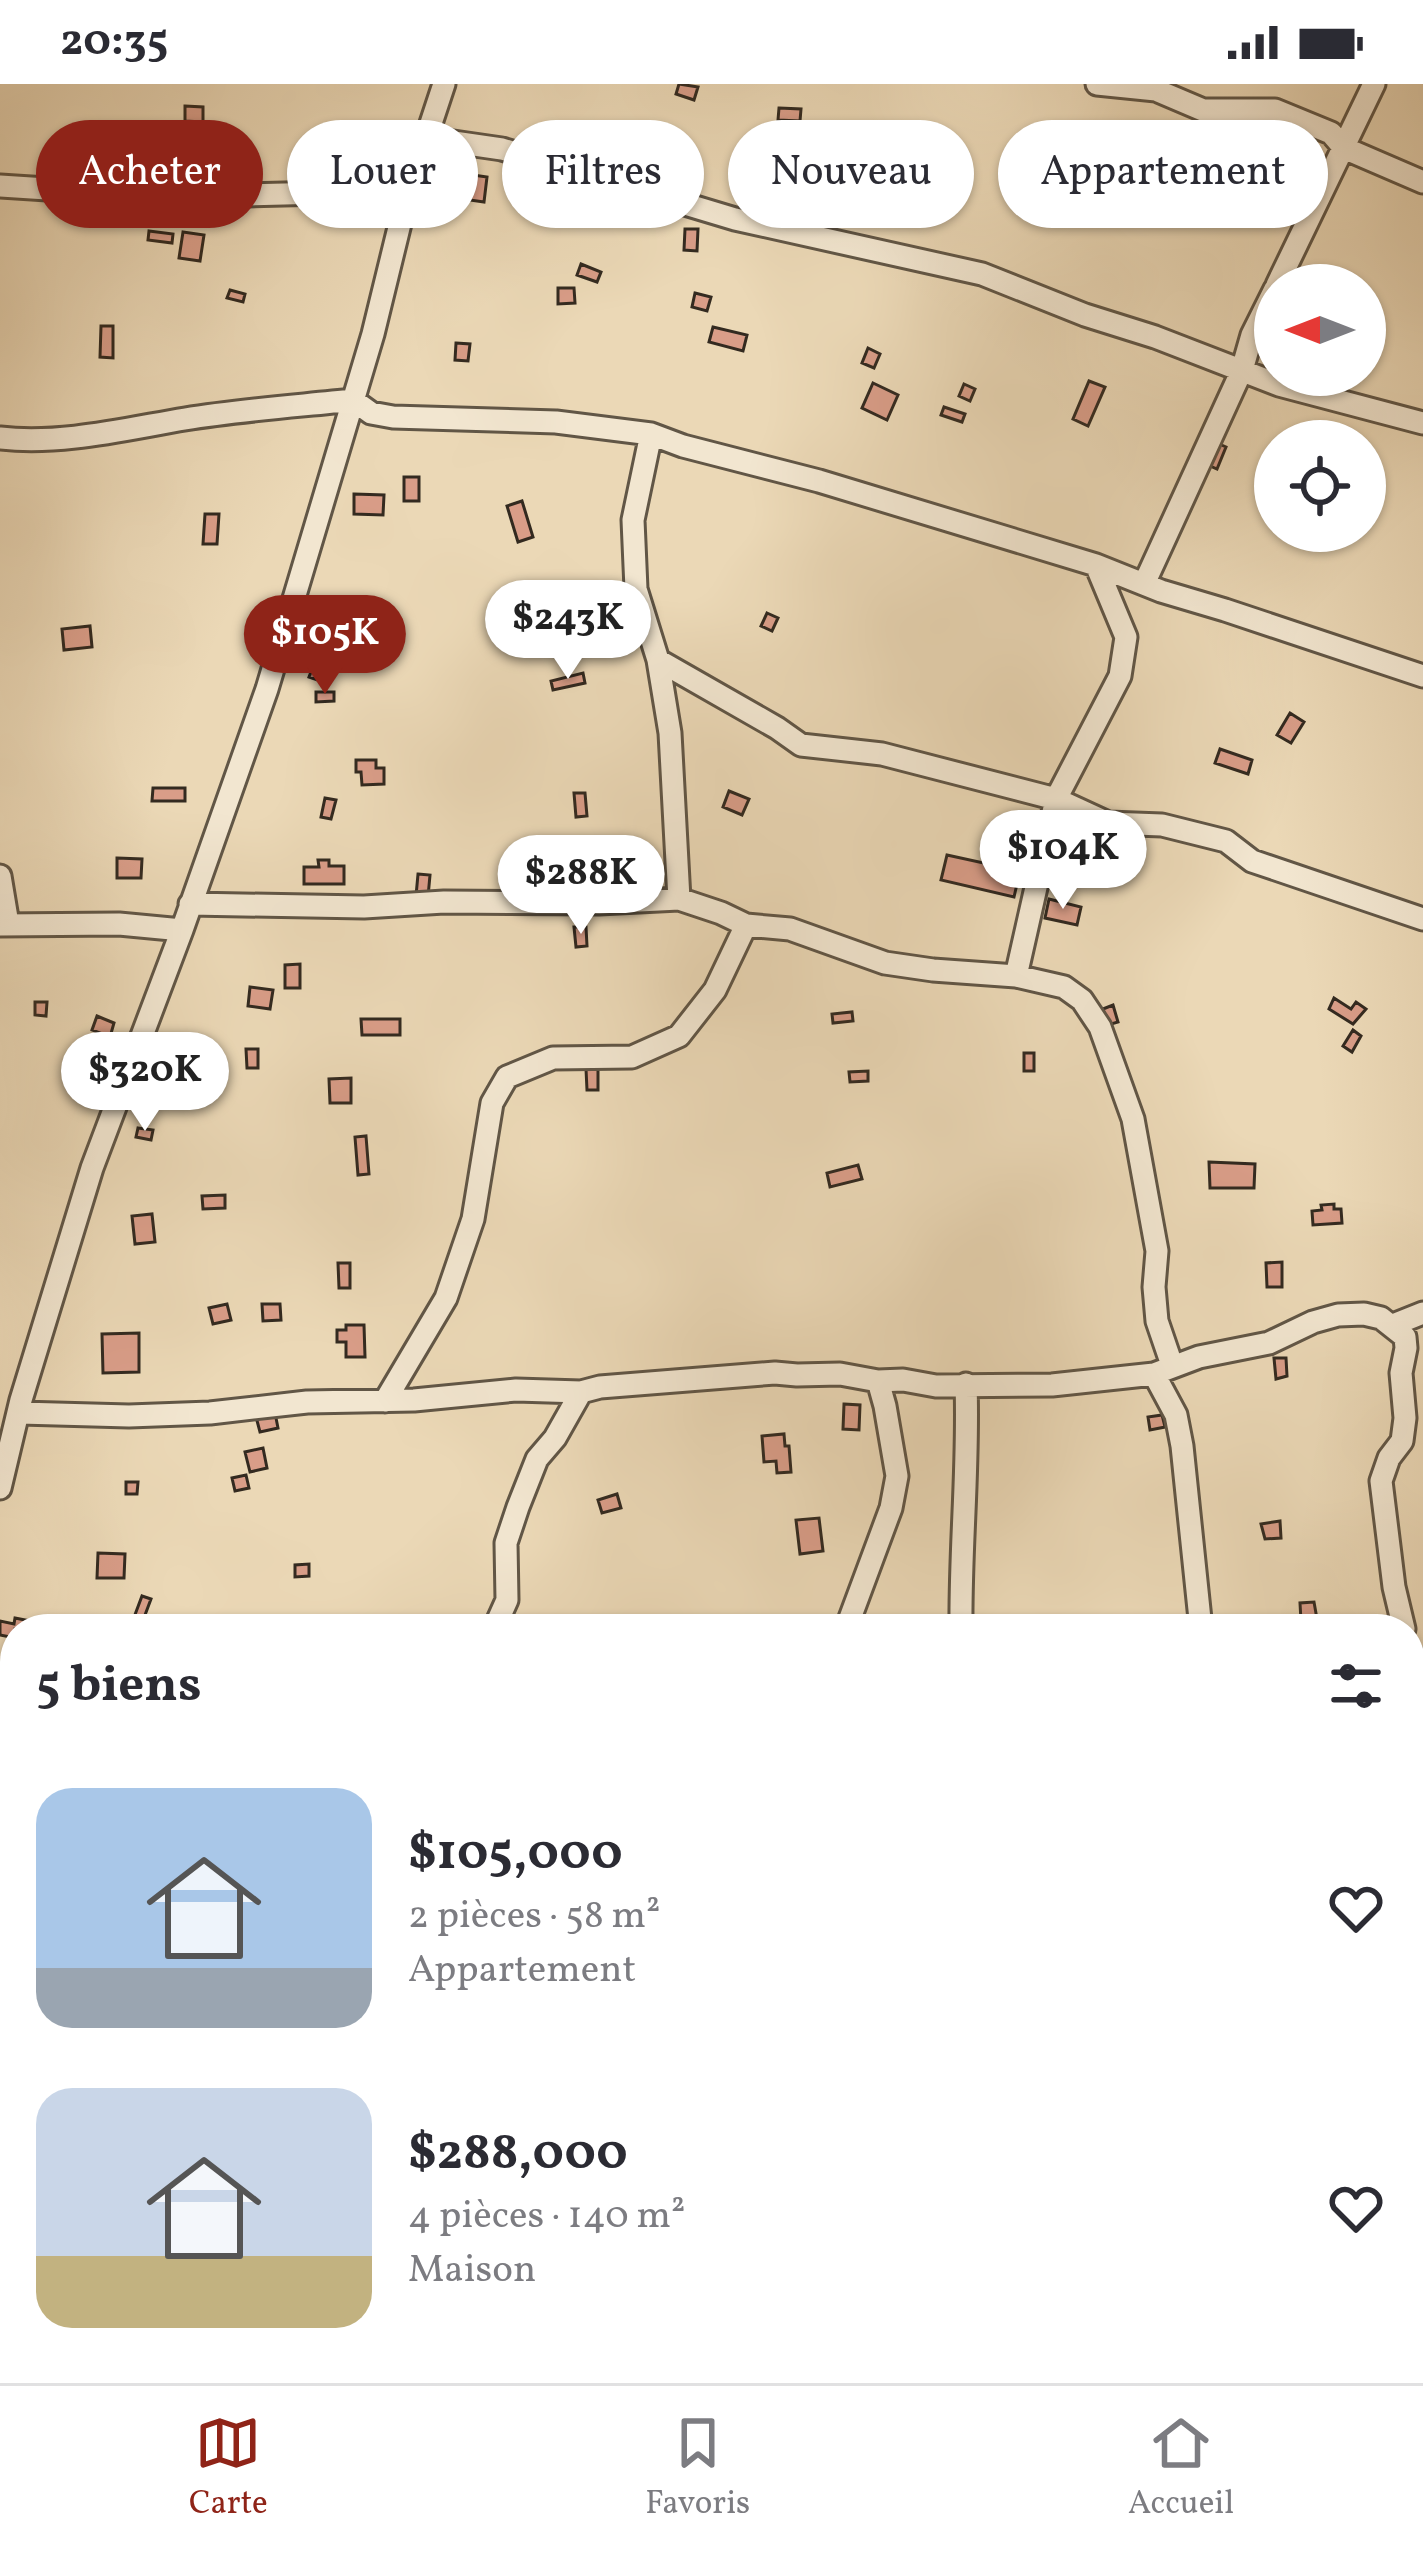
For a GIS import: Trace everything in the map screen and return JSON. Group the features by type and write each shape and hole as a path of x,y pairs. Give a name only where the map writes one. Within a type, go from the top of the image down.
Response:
{"street":[{"path":"432,120 444,84"},
{"path":"1097,84 1156,90 1203,110 1275,110 1331,133 1344,148 1423,182"},
{"path":"1287,264 1374,84"},
{"path":"478,146 735,219 982,274 1279,385 1423,423"},
{"path":"0,186 151,197 287,194"},
{"path":"0,1488 14,1404 92,1168 267,689 373,334 399,228"},
{"path":"1144,584 1242,370 1254,330"},
{"path":"0,438 97,434 352,400 371,413 393,417 556,422 651,434 1096,565 1423,676"},
{"path":"651,434 637,496 636,589 658,660 670,733 679,899"},
{"path":"1016,976 1056,799 1120,676 1126,638 1096,565"},
{"path":"658,660 801,745 882,754 1056,799 1108,823 1162,825 1226,841 1252,861 1423,919"},
{"path":"0,876 4,925 119,924 182,930"},
{"path":"190,904 364,907 679,899 746,925 790,929 885,963 1016,976 1064,986 1082,1000 1100,1027 1133,1119 1156,1251 1156,1321 1182,1446 1199,1614"},
{"path":"385,1401 446,1298 473,1219 492,1103 507,1077 553,1058 632,1057 679,1036 715,990 746,925"},
{"path":"1393,1325 1423,1312"},
{"path":"14,1404 69,1416 149,1416 307,1402 470,1397 516,1390 581,1392 732,1374 840,1374 936,1386 1052,1385 1163,1370 1199,1357 1269,1343 1338,1315 1364,1314 1381,1318 1405,1337 1402,1441 1389,1458 1381,1481 1400,1614"},
{"path":"852,1614 891,1508 897,1477 878,1381"},
{"path":"962,1614 966,1384"},
{"path":"501,1614 507,1600 506,1543 518,1507 537,1459 581,1392"}],"building":[{"path":"679,84 698,87 694,100 676,94"},
{"path":"185,106 203,107 203,120 185,120"},
{"path":"779,108 801,109 800,120 778,120"},
{"path":"478,176 487,177 484,202 478,201"},
{"path":"685,229 698,229 697,251 684,250"},
{"path":"149,231 173,234 172,243 148,240"},
{"path":"183,232 204,235 200,261 179,258"},
{"path":"581,264 601,272 597,282 577,275"},
{"path":"558,288 574,288 575,303 558,304"},
{"path":"230,290 245,294 243,302 227,298"},
{"path":"695,293 711,297 707,311 692,307"},
{"path":"101,326 113,326 113,358 100,357"},
{"path":"713,327 747,335 743,351 709,342"},
{"path":"456,343 470,344 468,361 455,360"},
{"path":"868,348 880,354 874,368 862,363"},
{"path":"1089,381 1105,387 1088,426 1073,419"},
{"path":"873,383 898,395 887,420 862,408"},
{"path":"964,384 975,389 970,401 959,396"},
{"path":"944,407 965,414 962,422 941,415"},
{"path":"1217,443 1226,447 1217,469 1208,465"},
{"path":"404,477 419,477 419,501 404,501"},
{"path":"354,494 384,495 383,515 354,514"},
{"path":"522,501 533,537 518,542 507,506"},
{"path":"205,514 219,514 217,544 203,544"},
{"path":"767,613 778,618 772,631 761,626"},
{"path":"90,626 92,647 64,650 62,629"},
{"path":"314,664 326,668 321,681 309,677"},
{"path":"583,673 585,683 553,690 551,681"},
{"path":"316,692 334,692 334,701 316,702"},
{"path":"1290,713 1304,722 1291,743 1277,735"},
{"path":"1220,749 1252,760 1248,774 1215,763"},
{"path":"356,760 376,760 376,768 384,768 384,784 362,785"},
{"path":"153,788 185,788 185,801 152,801"},
{"path":"729,791 749,799 742,815 723,807"},
{"path":"574,793 585,793 587,816 576,817"},
{"path":"325,798 336,800 331,819 321,817"},
{"path":"947,855 1020,871 1014,897 941,880"},
{"path":"117,858 142,859 141,878 117,878"},
{"path":"318,860 344,866 344,884 304,884 304,867 319,867"},
{"path":"418,874 430,875 428,897 416,896"},
{"path":"1049,899 1081,907 1077,925 1045,918"},
{"path":"574,927 586,927 587,946 576,947"},
{"path":"300,964 300,988 285,988 285,965"},
{"path":"250,987 273,990 270,1009 248,1006"},
{"path":"1334,998 1351,1009 1356,1002 1366,1009 1353,1024 1329,1009"},
{"path":"35,1002 47,1002 46,1016 35,1015"},
{"path":"1113,1005 1118,1022 1108,1025 1103,1009"},
{"path":"852,1012 853,1021 833,1023 832,1014"},
{"path":"97,1016 114,1023 110,1037 92,1030"},
{"path":"361,1019 400,1019 400,1035 362,1035"},
{"path":"1353,1030 1361,1036 1352,1052 1343,1046"},
{"path":"246,1049 258,1049 258,1068 247,1068"},
{"path":"1024,1053 1034,1053 1034,1071 1024,1071"},
{"path":"586,1069 598,1069 598,1090 587,1090"},
{"path":"868,1071 868,1081 850,1082 849,1072"},
{"path":"351,1078 351,1103 330,1103 329,1079"},
{"path":"138,1128 153,1130 151,1140 136,1137"},
{"path":"366,1136 369,1174 358,1175 355,1137"},
{"path":"1209,1162 1255,1164 1254,1188 1210,1188"},
{"path":"858,1165 862,1179 830,1187 827,1173"},
{"path":"225,1195 225,1208 203,1209 202,1196"},
{"path":"1334,1204 1334,1209 1341,1209 1342,1223 1313,1225 1312,1211"},
{"path":"152,1214 155,1242 135,1244 132,1216"},
{"path":"1282,1262 1282,1287 1267,1287 1266,1263"},
{"path":"338,1263 350,1263 350,1288 339,1288"},
{"path":"227,1304 231,1320 213,1324 209,1308"},
{"path":"262,1304 280,1304 281,1320 263,1321"},
{"path":"346,1325 364,1325 365,1357 346,1357 346,1342 337,1342 337,1330 346,1330"},
{"path":"139,1333 139,1372 103,1373 102,1334"},
{"path":"1274,1358 1286,1358 1287,1376 1276,1379"},
{"path":"844,1404 860,1405 859,1430 843,1429"},
{"path":"275,1413 278,1428 260,1432 256,1417"},
{"path":"1162,1415 1165,1427 1150,1430 1148,1417"},
{"path":"784,1434 791,1472 777,1473 776,1461 764,1462 762,1436"},
{"path":"263,1448 267,1468 250,1472 245,1452"},
{"path":"246,1475 249,1488 235,1491 232,1478"},
{"path":"126,1482 138,1482 137,1494 126,1494"},
{"path":"617,1494 621,1508 602,1513 598,1500"},
{"path":"819,1518 823,1551 800,1554 796,1520"},
{"path":"1280,1521 1281,1538 1265,1539 1261,1524"},
{"path":"98,1553 125,1554 124,1578 97,1578"},
{"path":"309,1564 309,1576 295,1577 295,1565"},
{"path":"142,1596 151,1599 145,1614 135,1614"},
{"path":"1314,1602 1316,1614 1301,1614 1300,1603"}]}
